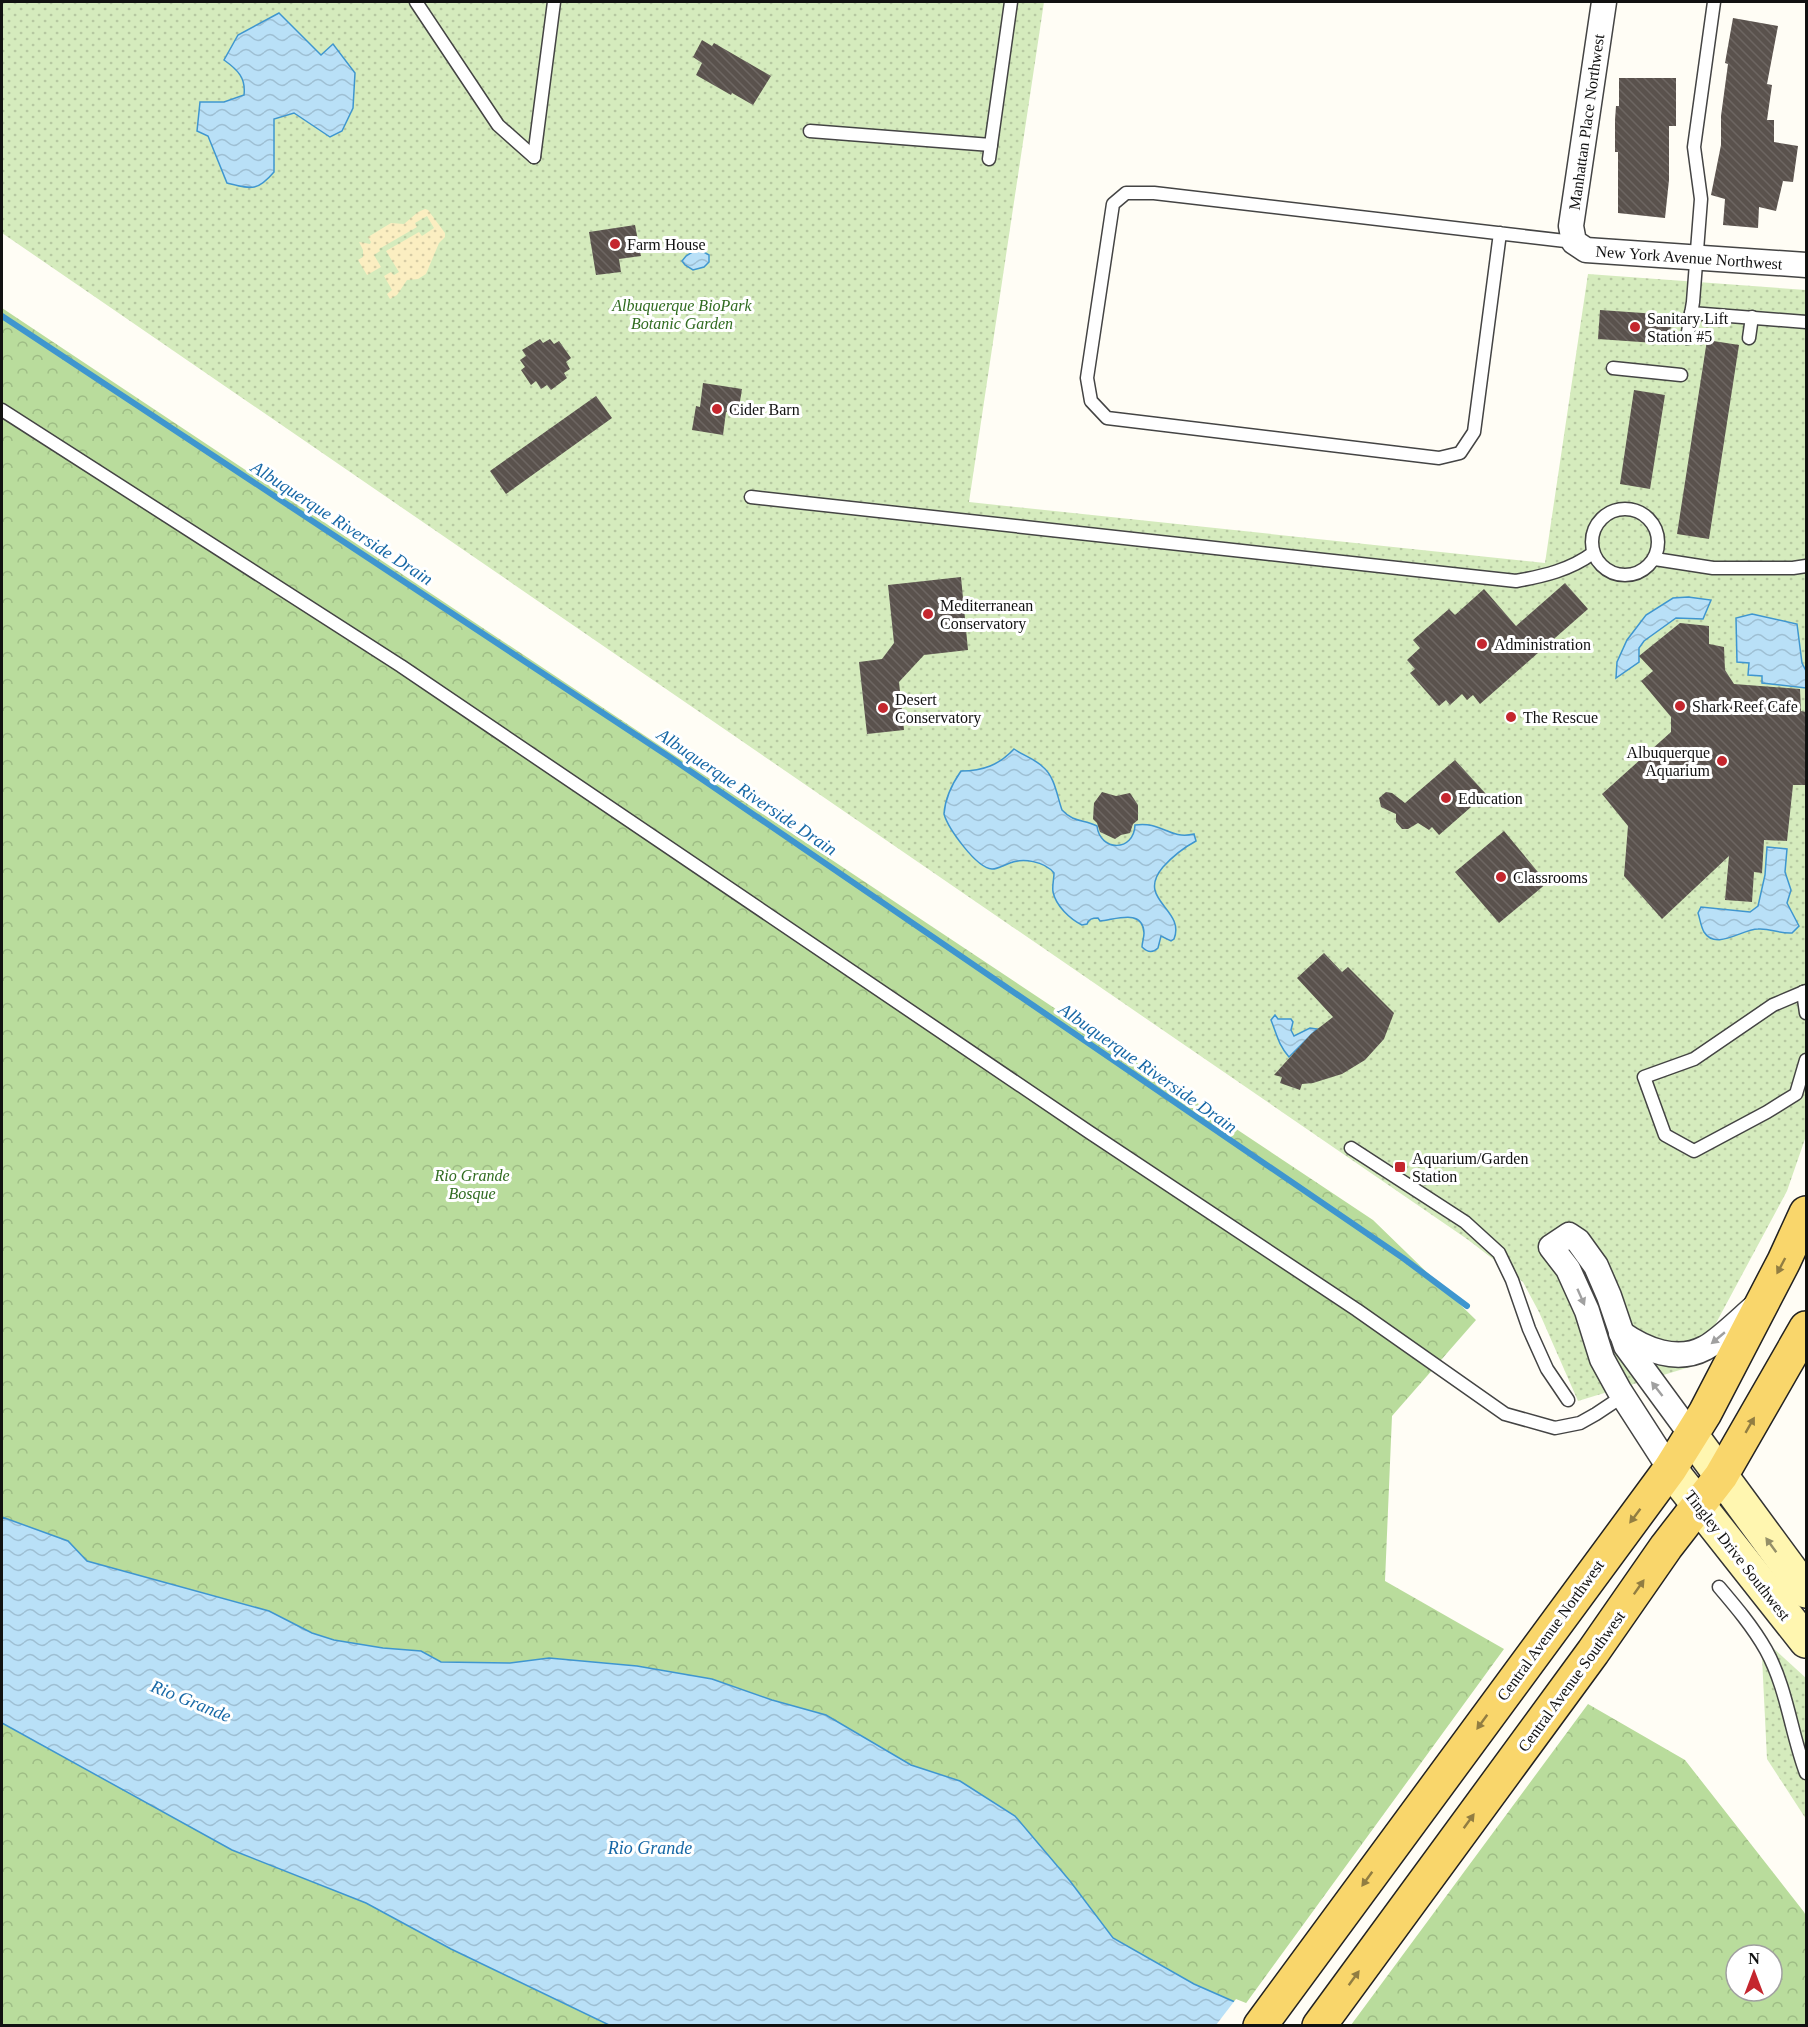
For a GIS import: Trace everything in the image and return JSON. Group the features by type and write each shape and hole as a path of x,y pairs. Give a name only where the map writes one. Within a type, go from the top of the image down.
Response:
{"main road":[{"name":"Central Avenue Northwest","path":"1260,2025 1670,1469 1692,1436 1806,1213"},
{"name":"Central Avenue Southwest","path":"1319,2025 1593,1652 1666,1547 1721,1476 1806,1328"}],"street":[{"name":"Manhattan Place Northwest","path":"1574,242 1571,226 1604,2"},
{"name":"New York Avenue Northwest","path":"1574,242 1586,250 1806,265"},
{"path":"1670,1469 1602,1359 1587,1311 1568,1269 1551,1247 1569,1235 1578,1241 1596,1266 1626,1346 1692,1436"},
{"path":"1621,1333 1635,1343 1660,1353 1690,1354 1707,1348 1763,1300"},
{"name":"Tingley Drive Southwest","path":"1692,1436 1806,1591"},
{"name":"Tingley Drive Southwest","path":"1670,1469 1806,1641"}],"lane":[{"path":"416,2 498,125 534,157 554,2"},
{"path":"988,159 1011,2"},
{"path":"1687,338 1701,199 1694,147 1714,2"},
{"path":"810,131 991,145"},
{"path":"1500,233 1474,432 1460,453 1439,458 1107,418 1090,401 1087,378 1113,204 1126,193 1154,193 1500,233 1574,242"},
{"path":"1691,313 1806,322"},
{"path":"1749,338 1752,317"},
{"path":"1613,368 1681,375"},
{"path":"2,410 401,666 1079,1125 1357,1310 1505,1414 1555,1428 1580,1423 1623,1396"},
{"path":"751,497 1516,581 1548,575 1582,561 1593,553"},
{"path":"1620,508 1639,511 1648,516 1655,525 1659,540 1655,559 1647,567 1634,574 1622,575 1604,568 1593,553 1592,534 1597,523 1605,515 1620,508"},
{"path":"1655,559 1713,568 1806,566"},
{"path":"1806,1013 1804,992 1773,1005 1694,1059 1644,1077 1665,1136 1694,1152 1796,1094 1806,1060"},
{"path":"1351,1148 1465,1222 1499,1253 1547,1369 1568,1400"},
{"path":"1719,1587 1750,1626 1766,1651 1782,1693 1806,1773"}],"green space":[{"name":"Albuquerque BioPark Botanic Garden","path":"2,2 1044,2 969,502 1545,563 1588,274 1806,290 1806,1136 1787,1191 1693,1366 1578,1401 1539,1312 1523,1282 1467,1239 2,233"},
{"name":"Rio Grande Bosque","path":"2,308 1373,1220 1476,1320 1392,1416 1385,1581 1504,1649 1244,2006 1194,1984 1113,1938 1070,1881 1015,1816 960,1781 911,1765 826,1715 772,1700 712,1679 637,1666 549,1658 510,1663 441,1662 421,1651 334,1640 312,1633 269,1611 87,1561 68,1541 2,1517"},
{"path":"1761,1637 1806,1678 1806,1819 1767,1759"},
{"path":"1588,1704 1685,1760 1804,1912 1806,1916 1806,2025 1351,2025"},
{"path":"2,1723 232,1850 366,1903 451,1949 609,2025 2,2025"}],"sand":[{"path":"425,209 445,233 445,237 439,243 426,274 418,279 407,280 397,295 390,299 387,294 392,290 384,276 391,272 394,275 399,272 386,251 419,232 422,236 434,228 427,216 415,223 417,227 379,249 380,251 374,255 381,267 367,275 358,260 363,257 363,250 359,242 370,244 368,237 391,223 404,224"}],"water":[{"path":"279,13 321,55 333,44 355,73 353,108 342,131 330,137 294,113 274,119 274,172 258,186 242,187 227,183 208,136 197,131 200,102 224,102 244,95 244,84 240,75 224,60 238,35"},
{"path":"694,251 702,251 709,255 709,262 704,267 693,270 682,261"},
{"path":"1673,598 1711,600 1703,619 1676,618 1644,641 1639,648 1639,662 1616,678 1617,662 1627,640 1646,615"},
{"path":"1752,614 1797,624 1802,663 1806,671 1806,688 1762,683 1762,676 1748,675 1749,663 1737,662 1736,618"},
{"path":"1014,749 1047,771 1053,781 1062,810 1066,814 1097,826 1099,835 1110,844 1123,844 1129,840 1135,825 1144,824 1178,835 1194,834 1196,841 1171,859 1156,878 1157,896 1173,920 1176,929 1174,939 1171,941 1161,936 1158,948 1150,952 1142,947 1144,933 1142,925 1134,918 1100,921 1094,918 1082,925 1068,916 1057,902 1053,890 1054,873 1050,869 1039,863 1021,861 992,869 978,862 971,855 951,828 944,814 952,786 961,771 990,766"},
{"path":"1767,847 1787,849 1785,872 1791,890 1787,903 1799,926 1792,933 1758,929 1730,938 1715,940 1709,937 1704,932 1698,913 1701,907 1750,912 1758,906 1765,875"},
{"path":"1275,1015 1278,1019 1291,1019 1293,1022 1291,1030 1294,1036 1310,1028 1317,1029 1289,1057 1280,1044 1271,1020"},
{"name":"Rio Grande","path":"2,1517 68,1541 87,1561 269,1611 312,1633 334,1640 421,1651 441,1662 510,1663 549,1658 637,1666 712,1679 772,1700 826,1715 911,1765 960,1781 1015,1816 1070,1881 1113,1938 1194,1984 1244,2006 1262,2025 609,2025 451,1949 366,1903 232,1850 2,1723"}],"pier":[{"path":"1236,1999 1246,2003 1265,2026 1216,2025"}],"building":[{"path":"1733,18 1778,26 1767,84 1772,85 1767,120 1774,120 1774,142 1798,146 1793,182 1783,181 1776,211 1759,207 1758,228 1723,225 1725,199 1711,195 1721,145 1721,116 1728,64 1725,63"},
{"path":"702,40 712,46 714,43 771,76 753,105 696,75 702,63 693,57"},
{"path":"1619,78 1676,78 1676,126 1669,126 1669,180 1665,218 1618,213 1618,152 1615,152 1615,120 1616,106 1619,106"},
{"name":"Farm House","path":"635,225 641,256 619,259 621,272 596,275 589,232"},
{"name":"Sanitary Lift Station #5","path":"1600,310 1672,315 1669,344 1598,339"},
{"path":"540,339 543,343 550,339 554,344 559,341 571,358 566,362 570,369 564,373 567,378 551,390 547,385 541,389 536,381 531,385 521,370 525,367 520,360 526,356 522,350"},
{"path":"1707,340 1739,345 1709,539 1677,534"},
{"name":"Cider Barn","path":"703,383 742,389 738,414 726,412 723,435 692,430 696,406 700,407"},
{"path":"1634,390 1665,395 1650,489 1620,484"},
{"path":"596,396 612,418 506,494 490,471"},
{"name":"Mediterranean Conservatory","path":"961,577 968,650 924,655 899,682 904,730 867,734 859,662 882,659 894,643 888,585"},
{"name":"Administration","path":"1565,583 1588,609 1480,704 1473,695 1467,700 1462,694 1450,705 1446,700 1439,706 1410,673 1415,669 1407,660 1420,648 1413,640 1449,609 1455,615 1484,589 1516,626"},
{"name":"Albuquerque Aquarium","path":"1680,623 1709,626 1709,644 1724,647 1725,670 1734,684 1800,689 1801,711 1806,712 1806,785 1793,785 1787,841 1764,840 1762,873 1754,872 1752,902 1725,900 1729,856 1662,919 1624,876 1628,826 1602,794 1671,732 1671,717 1641,681 1653,671 1639,656"},
{"name":"Education","path":"1455,760 1486,794 1439,835 1432,827 1429,830 1418,823 1408,829 1402,829 1396,822 1396,814 1381,807 1379,798 1386,792 1392,793 1405,803"},
{"path":"1102,792 1116,796 1130,793 1138,805 1138,820 1133,824 1130,833 1115,839 1100,832 1093,819 1094,803"},
{"name":"Classrooms","path":"1504,831 1547,883 1499,923 1455,872"},
{"path":"1324,953 1342,972 1348,967 1394,1013 1384,1039 1365,1060 1342,1074 1302,1084 1300,1090 1280,1083 1282,1077 1274,1075 1311,1034 1333,1017 1297,978"}],"waterway":[{"name":"Albuquerque Riverside Drain","path":"2,316 671,758 1403,1258 1467,1306"}],"place":[{"name":"Farm House","path":"615,244"},
{"name":"Sanitary Lift Station #5","path":"1635,327"},
{"name":"Cider Barn","path":"717,409"},
{"name":"Mediterranean Conservatory","path":"928,614"},
{"name":"Administration","path":"1482,644"},
{"name":"Shark Reef Cafe","path":"1680,706"},
{"name":"Desert Conservatory","path":"883,708"},
{"name":"The Rescue","path":"1511,717"},
{"name":"Albuquerque Aquarium","path":"1722,761"},
{"name":"Education","path":"1446,798"},
{"name":"Classrooms","path":"1501,877"},
{"name":"Aquarium/Garden Station","path":"1400,1167"}]}
